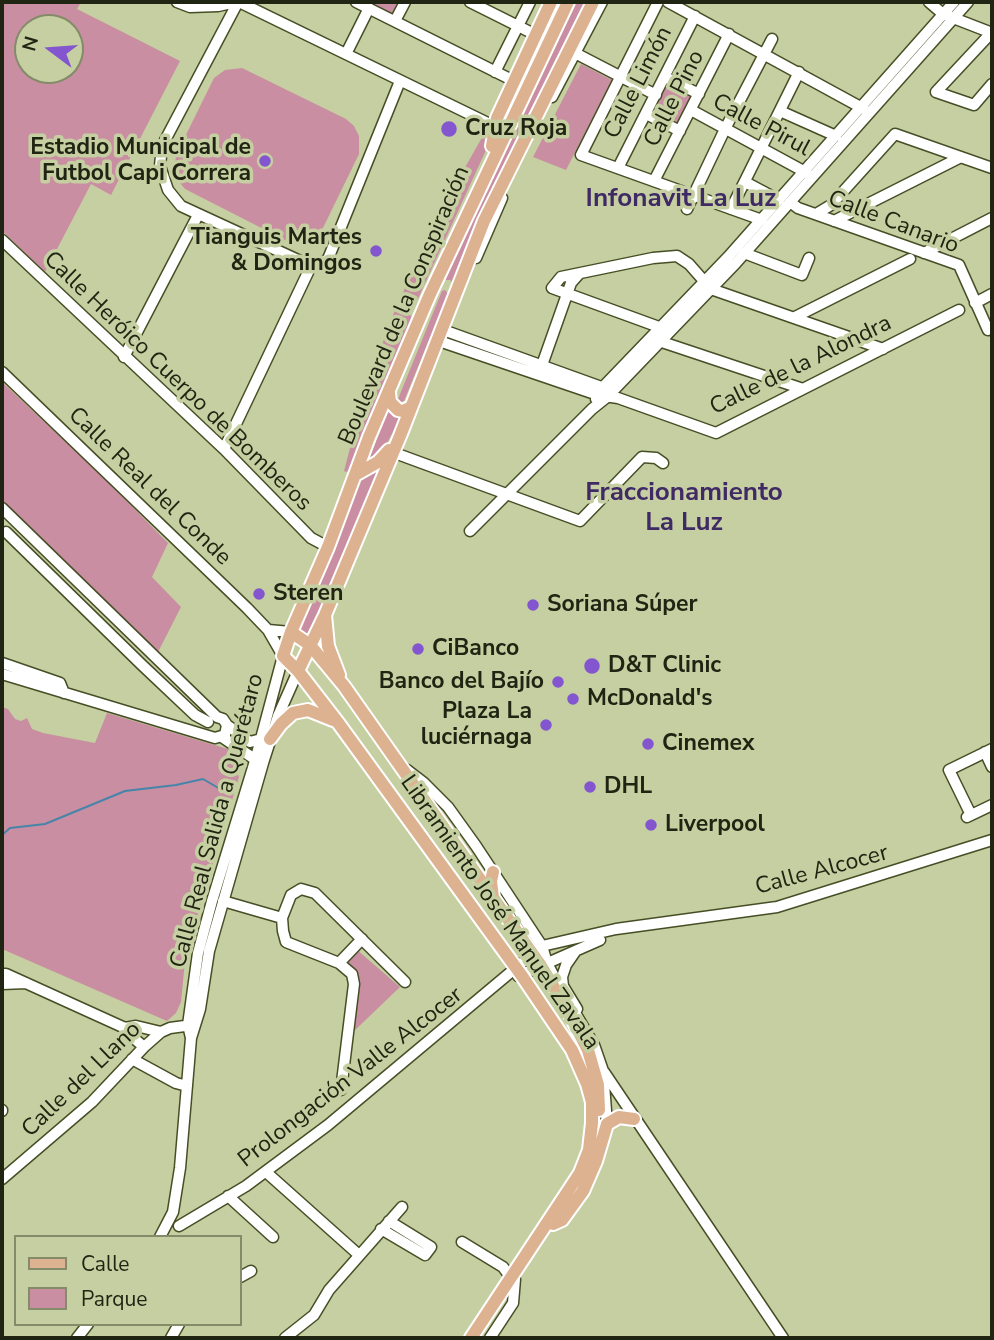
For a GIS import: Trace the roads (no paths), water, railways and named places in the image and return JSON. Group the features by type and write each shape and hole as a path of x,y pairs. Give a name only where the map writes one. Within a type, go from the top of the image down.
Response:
{"main road":[{"path":"478,188 497,118 551,2"},
{"name":"Boulevard de la Conspiración","path":"283,656 430,293 568,2"},
{"name":"Boulevard de la Conspiración","path":"298,671 325,615 400,436 484,221 593,2"},
{"path":"430,293 441,284 446,285 450,287 452,299"},
{"path":"389,393 390,402 398,410 411,407"},
{"path":"355,475 378,461 400,436"},
{"path":"325,615 328,646 344,686"},
{"path":"291,632 310,645 344,686"},
{"name":"Libramiento José Manuel Zavala","path":"283,656 339,724 581,1067 592,1102 589,1150 580,1173 473,1338"},
{"name":"Libramiento José Manuel Zavala","path":"344,686 494,902 537,950 581,1033 598,1085 599,1122 584,1175 513,1279"},
{"path":"266,739 287,718 302,710 317,712 339,724"},
{"path":"357,749 356,732 360,728 374,729"},
{"path":"494,872 491,881 494,902"},
{"path":"553,1224 562,1220 583,1191 594,1168 607,1124 619,1117 634,1119"}],"street":[{"path":"177,2 218,6 238,2 496,127"},
{"path":"238,2 162,146 160,166 167,190 181,206 198,215 311,266 328,259 400,81"},
{"path":"356,2 514,81"},
{"path":"395,21 405,2"},
{"path":"470,2 536,35"},
{"path":"495,72 530,2"},
{"path":"417,390 442,342 504,193 601,2"},
{"path":"658,2 581,155 762,219"},
{"path":"668,2 764,52 865,110"},
{"path":"929,2 948,16 992,32 936,92 974,105 992,85"},
{"path":"948,16 954,2"},
{"path":"470,531 659,341 779,200 809,174 948,16 968,2"},
{"path":"346,54 369,8"},
{"name":"Calle Limón","path":"618,168 695,16"},
{"name":"Calle Pino","path":"654,181 729,34"},
{"path":"687,209 772,38"},
{"path":"575,53 656,94"},
{"path":"731,209 799,72"},
{"path":"665,77 699,94"},
{"name":"Calle Pirul","path":"691,110 809,174"},
{"path":"607,394 659,327 744,253 790,202 836,136 865,110"},
{"path":"780,111 836,136"},
{"path":"646,114 680,131"},
{"path":"816,214 831,205 895,134 992,168"},
{"path":"834,221 961,157"},
{"path":"745,182 779,200"},
{"name":"Calle Canario","path":"790,202 798,208 959,265 988,330"},
{"path":"124,356 198,215"},
{"path":"925,253 992,218"},
{"name":"Calle Heróico Cuerpo de Bomberos","path":"2,240 224,449 311,538 328,547"},
{"path":"744,253 802,275 809,258"},
{"path":"659,327 552,288 561,276 653,258 677,256 689,264 708,285 883,349"},
{"path":"795,317 910,259"},
{"path":"224,449 311,266"},
{"path":"542,365 571,283 579,274"},
{"path":"975,303 992,294"},
{"name":"Calle de la Alondra","path":"446,331 523,364 716,433 960,310"},
{"path":"659,341 803,389"},
{"name":"Calle de la Alondra","path":"442,342 523,364 542,365 607,394"},
{"name":"Calle Real del Conde","path":"2,372 268,630 283,656"},
{"path":"392,452 580,521 642,457 656,458 663,463"},
{"path":"2,508 211,721"},
{"path":"3,529 195,715 211,721"},
{"path":"268,630 291,632"},
{"name":"Calle Real Salida a Querétaro","path":"162,1235 175,1222 201,940 266,739 283,656"},
{"path":"2,663 60,683 64,693"},
{"name":"Calle Real Salida a Querétaro","path":"266,739 298,671"},
{"path":"2,674 192,732 217,737 227,732 227,725"},
{"path":"192,732 195,715"},
{"path":"192,732 211,721 223,719 250,742 266,739"},
{"path":"211,721 207,732 259,762"},
{"path":"992,767 989,751 949,771 968,816 992,805"},
{"name":"Calle Real Salida a Querétaro","path":"192,1025 200,1009 209,951 259,762"},
{"path":"400,766 424,783 448,807 494,872 537,950"},
{"name":"Calle Alcocer","path":"515,974 537,950 616,929 777,907 992,840"},
{"path":"341,1090 354,984 352,974 339,963 286,942 282,918 291,895 295,891 308,889 315,893 405,982"},
{"path":"223,901 282,918"},
{"name":"Calle Alcocer","path":"515,974 544,965 602,939 616,929"},
{"path":"339,963 362,939"},
{"path":"576,950 564,970 563,986 585,1022 603,1072 783,1338"},
{"path":"544,965 587,1032"},
{"path":"2,974 125,1028 144,1046"},
{"name":"Prolongación Valle Alcocer","path":"175,1222 228,1196 266,1172 515,974"},
{"path":"2,984 27,983"},
{"name":"Calle del Llano","path":"2,1179 92,1102 160,1032 192,1025"},
{"path":"125,1028 136,1026 160,1032"},
{"path":"132,1059 176,1083 187,1086"},
{"path":"603,1072 607,1124"},
{"path":"266,1172 359,1255"},
{"path":"228,1196 272,1237"},
{"path":"285,1338 314,1314 329,1290 402,1207"},
{"path":"381,1229 425,1255 431,1247 389,1221"},
{"path":"175,1222 185,1235"},
{"path":"462,1242 503,1267 513,1279 516,1289 513,1303 490,1338"},
{"path":"242,1276 251,1270"}],"waterway":[{"path":"2,835 10,828 45,824 125,791 203,779 227,793"}],"place":[{"name":"Cruz Roja","path":"449,129"},
{"name":"Estadio Municipal de Futbol Capi Correra","path":"265,161"},
{"name":"Tianguis Martes & Domingos","path":"376,251"},
{"name":"Steren","path":"259,594"},
{"name":"Soriana Súper","path":"533,605"},
{"name":"CiBanco","path":"418,649"},
{"name":"D&T Clinic","path":"592,666"},
{"name":"Banco del Bajío","path":"558,682"},
{"name":"McDonald's","path":"573,699"},
{"name":"Plaza La luciérnaga","path":"546,725"},
{"name":"Cinemex","path":"648,744"},
{"name":"DHL","path":"590,787"},
{"name":"Liverpool","path":"651,825"}],"district":[{"name":"Infonavit La Luz","path":"681,200"},
{"name":"Fraccionamiento La Luz","path":"684,509"}]}
